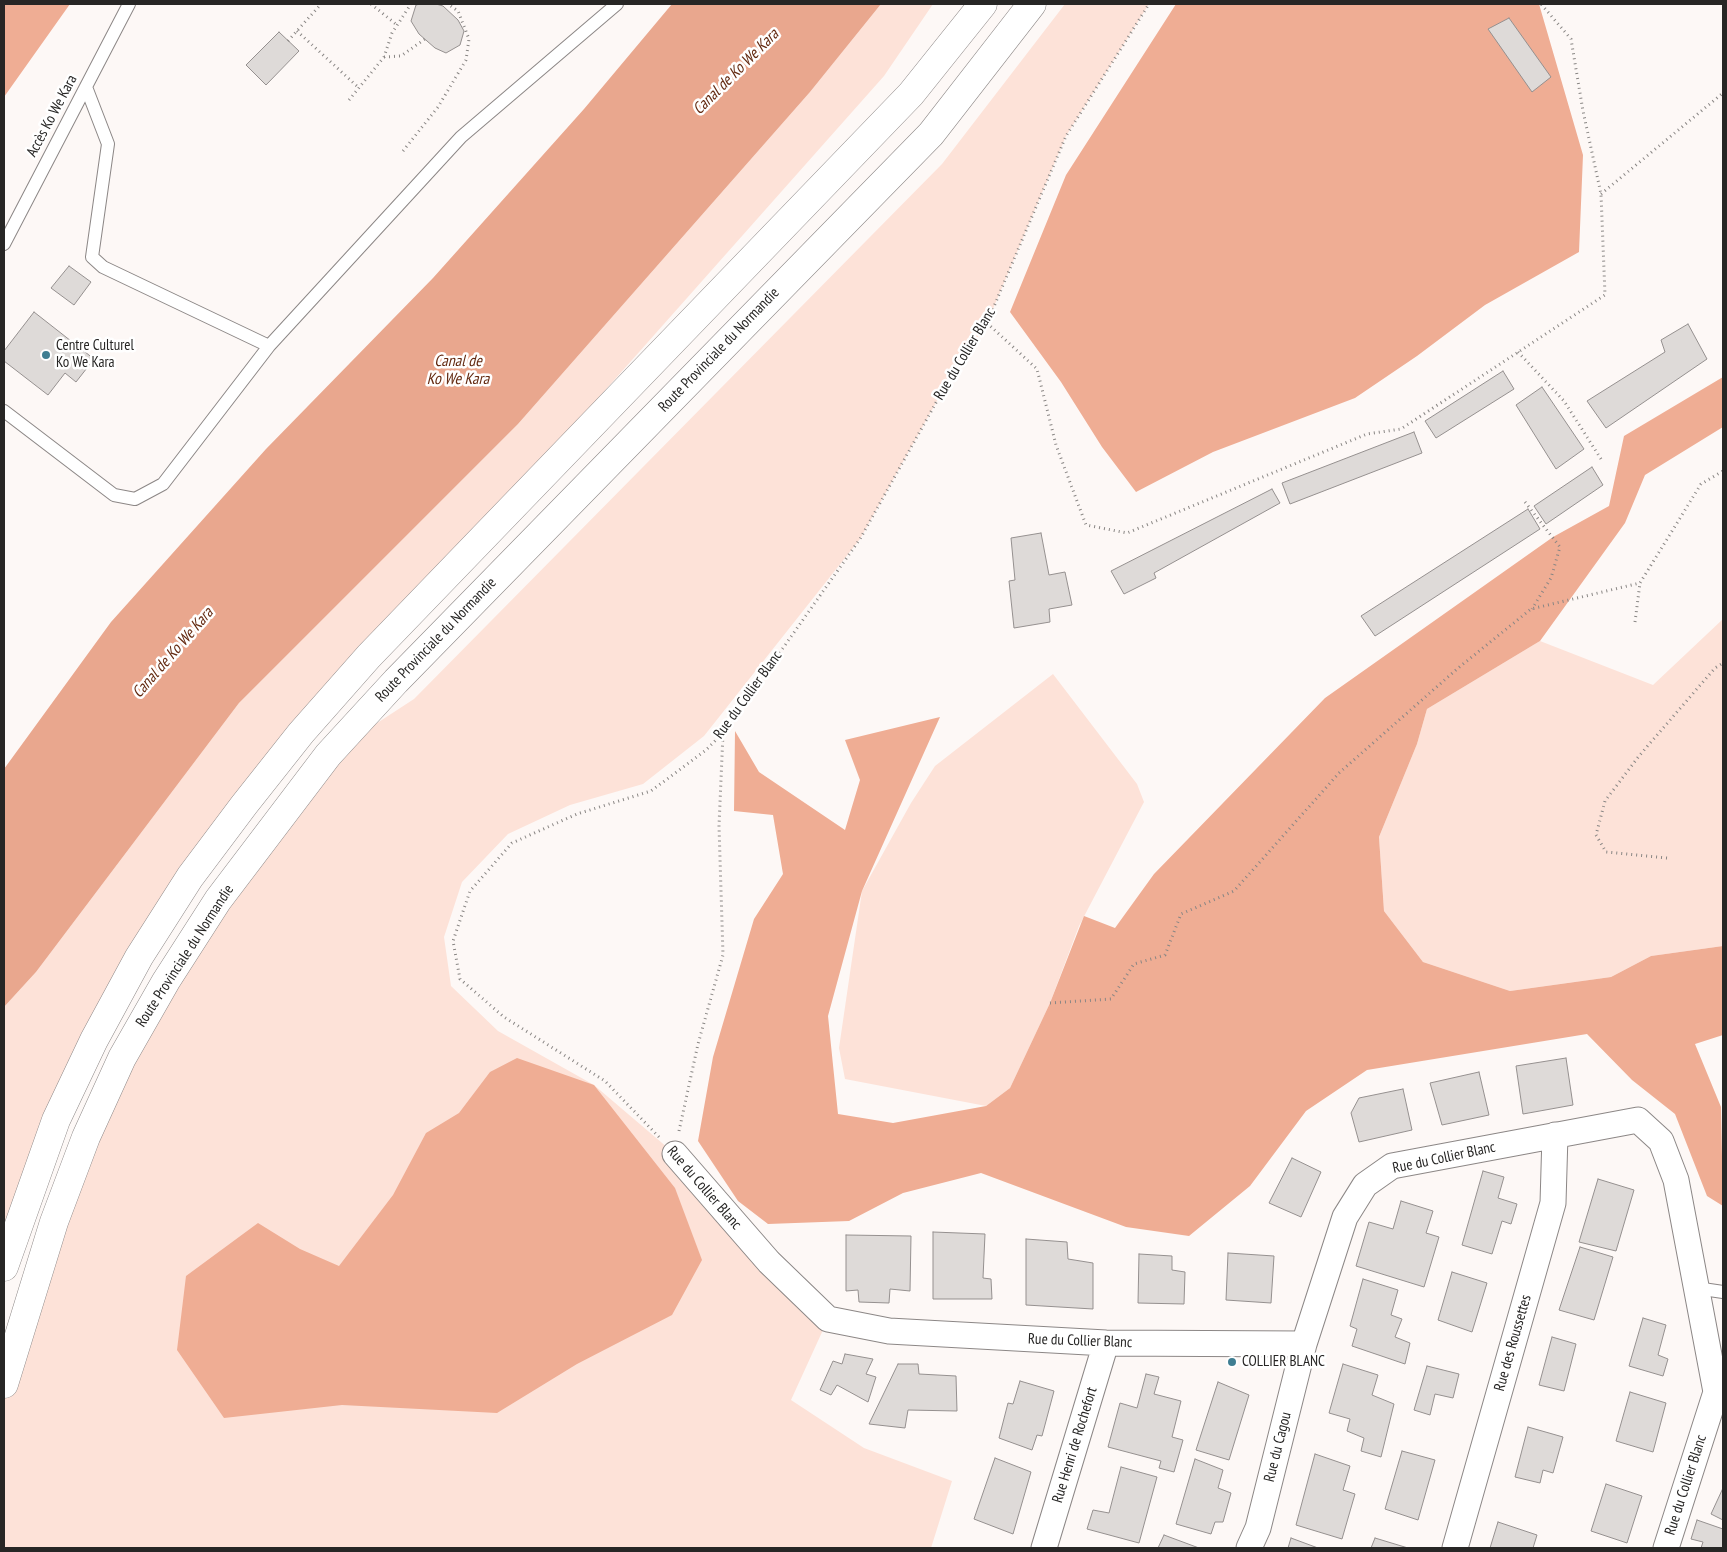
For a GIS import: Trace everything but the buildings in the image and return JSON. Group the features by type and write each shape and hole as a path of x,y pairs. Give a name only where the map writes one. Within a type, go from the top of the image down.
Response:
{"highway":[{"path":"4,1267 56,1120 94,1040 139,957 190,877 244,805 301,733 369,656 911,94 983,4"},
{"name":"Route Provinciale du Normandie","path":"4,1384 54,1222 86,1137 122,1058 166,981 218,900 328,755 403,673 930,134 1032,4"}],"street":[{"name":"Rue du Collier Blanc","path":"675,1154 769,1262 828,1319 889,1331 1106,1343 1304,1344 1346,1217 1365,1185 1392,1166 1638,1120 1661,1140 1676,1180 1696,1288 1720,1390 1666,1548"},
{"name":"Rue des Roussettes","path":"1455,1548 1553,1203 1555,1135"},
{"name":"Rue Henri de Rochefort","path":"1044,1548 1106,1343"},
{"name":"Rue du Cagou","path":"1250,1548 1258,1528 1304,1344"}],"lane":[{"name":"Accès Ko We Kara","path":"4,244 129,4"},
{"path":"4,411 114,496 135,499 163,484 269,346 461,137 617,4"},
{"path":"86,87 108,144 92,257 103,267 269,346"},
{"path":"1696,1288 1723,1292"}],"path":[{"path":"288,41 320,4"},
{"path":"349,100 384,57 392,33 411,4"},
{"path":"403,151 438,107 466,60 469,40 458,11 448,4"},
{"name":"Rue du Collier Blanc","path":"675,1154 605,1081 504,1018 460,979 453,941 470,891 512,843 577,814 651,791 706,750 723,733 860,539 943,390 987,323 1066,136 1149,4"},
{"path":"987,323 1038,369 1056,445 1086,525 1127,533 1367,434 1401,429 1605,295 1601,194 1583,111 1572,40 1541,4"},
{"path":"373,5 397,25"},
{"path":"298,31 359,88"},
{"path":"384,57 401,56 425,39"},
{"path":"1601,194 1723,93"},
{"path":"1518,352 1564,401 1601,459"},
{"path":"1635,622 1640,582 1701,484 1723,472"},
{"path":"1050,1003 1111,999 1134,964 1165,955 1181,914 1234,891 1339,773 1457,669 1531,610 1551,578 1560,547 1525,502"},
{"path":"1531,610 1640,582"},
{"path":"1667,858 1606,852 1596,835 1605,801 1639,756 1715,668 1723,663"},
{"path":"675,1154 698,1044 723,954 719,826 723,733"}],"shaded area":[{"path":"4,4 70,4 4,97"},
{"path":"881,4 933,4 884,76 301,733 139,957 4,1267 4,1007 36,972 239,703 518,424 810,92"},
{"path":"1065,4 1149,4 1066,136 987,323 943,390 860,539 704,736 643,784 570,805 508,834 462,882 444,937 451,986 498,1031 594,1085 675,1154 828,1319 791,1400 864,1448 952,1481 931,1548 4,1548 4,1384 122,1058 328,755 414,699 942,164"},
{"path":"1176,4 1539,4 1583,155 1579,252 1485,305 1417,356 1355,398 1213,452 1136,492 1102,447 1061,382 1010,312 1066,175"},
{"path":"1723,377 1723,427 1645,475 1625,523 1540,641 1427,709 1417,744 1379,837 1384,911 1423,962 1510,991 1611,977 1651,956 1723,946 1723,1035 1695,1044 1721,1107 1723,1206 1707,1196 1675,1114 1632,1080 1587,1034 1367,1070 1306,1111 1250,1186 1189,1236 1126,1227 981,1173 903,1193 849,1221 768,1224 738,1201 698,1141 713,1057 754,919 783,874 773,815 734,811 735,731 759,772 845,830 860,780 845,740 940,717 862,891 828,1016 838,1114 893,1123 986,1106 1010,1088 1050,1003 1084,916 1115,928 1154,874 1325,698 1553,537 1609,506 1624,436"},
{"path":"1723,619 1723,946 1651,956 1611,977 1510,991 1423,962 1384,911 1379,837 1417,744 1427,709 1540,641 1653,685"},
{"path":"1053,674 1137,784 1144,802 1079,926 1050,1003 1010,1088 986,1106 845,1079 839,1048 862,891 911,803 935,766"},
{"path":"517,1058 594,1085 675,1188 702,1260 672,1315 577,1364 497,1413 342,1405 224,1418 177,1350 186,1276 258,1223 300,1249 339,1266 393,1195 426,1133 459,1113 490,1072"}],"water":[{"name":"Canal de Ko We Kara","path":"672,4 881,4 810,92 518,424 239,703 36,972 4,1007 4,769 111,622 266,449 433,278 584,109"}],"place":[{"name":"Centre Culturel Ko We Kara","path":"46,355"},
{"name":"COLLIER BLANC","path":"1232,1362"}]}
